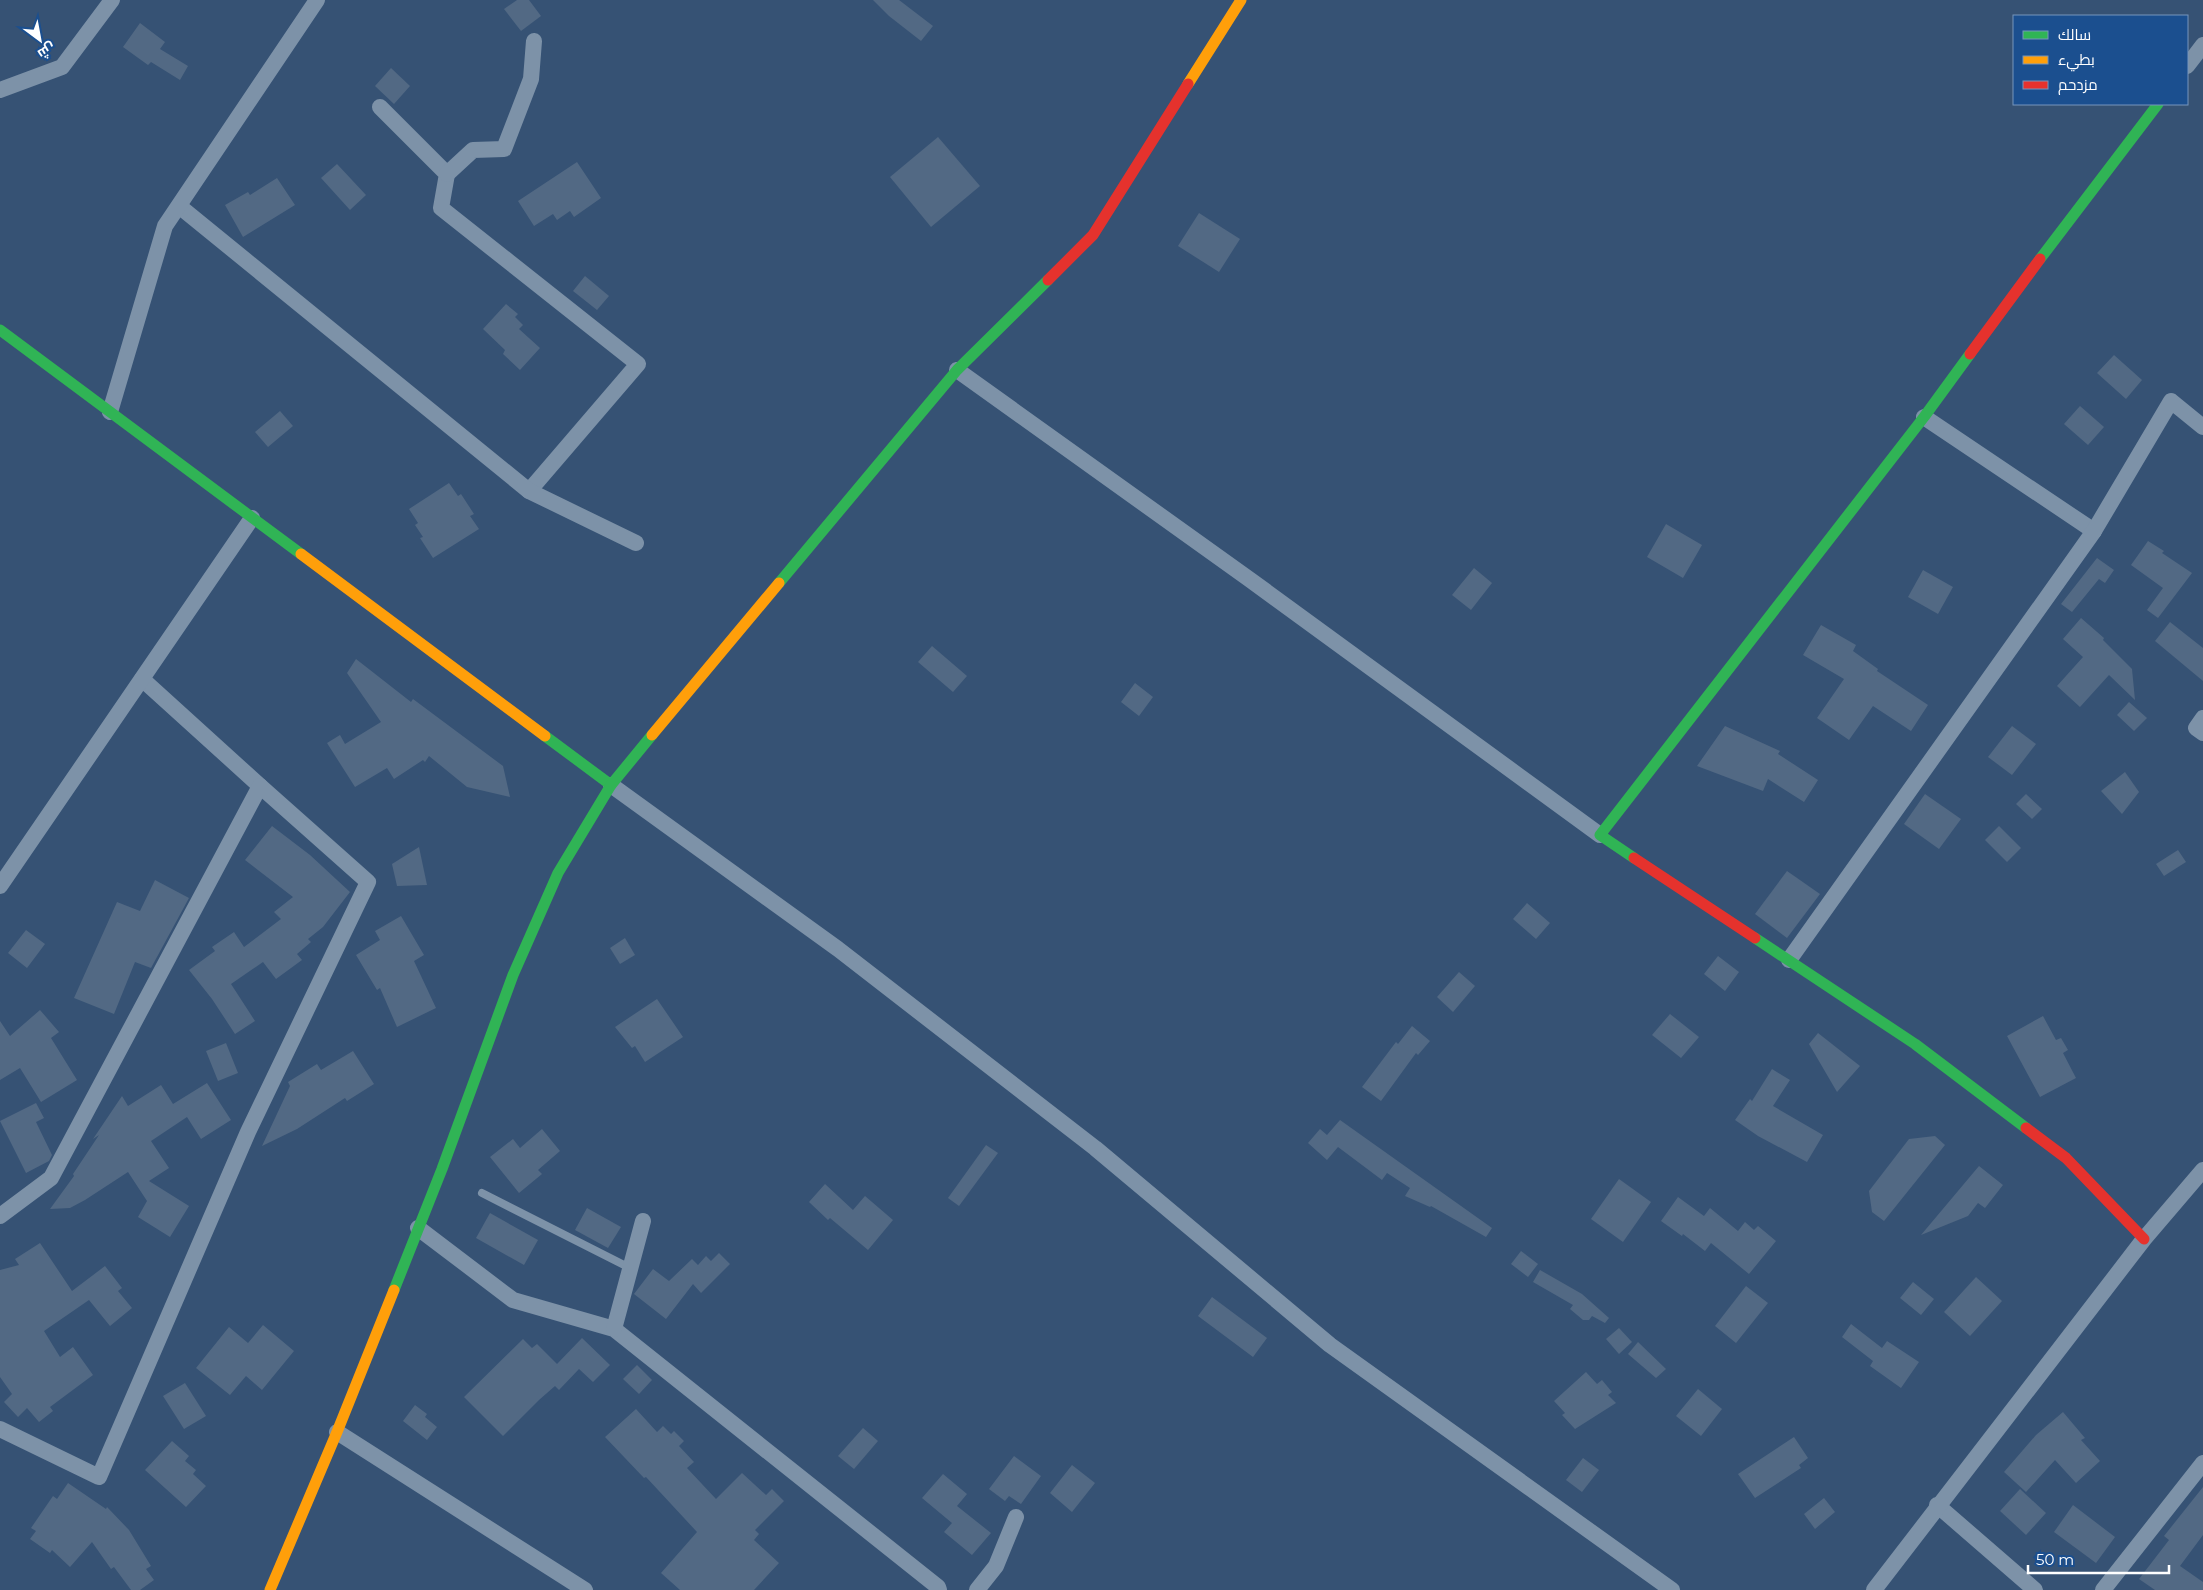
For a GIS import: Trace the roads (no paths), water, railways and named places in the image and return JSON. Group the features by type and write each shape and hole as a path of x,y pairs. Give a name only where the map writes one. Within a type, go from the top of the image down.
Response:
{"street":[{"path":"0,90 62,67 112,0"},
{"path":"110,412 166,226 317,0"},
{"path":"270,1590 337,1432 442,1169 514,975 558,873 611,785 957,370 1093,235 1241,0"},
{"path":"529,491 638,364 441,208 447,174 473,150 504,149 531,79 534,41"},
{"path":"2188,65 2203,45"},
{"path":"1600,835 1924,417 2054,240 2157,105"},
{"path":"380,107 447,174"},
{"path":"179,206 529,491 636,543"},
{"path":"0,330 611,785 838,949 1095,1148 1330,1345 1672,1590"},
{"path":"957,370 1258,585 1600,835 1915,1044 2066,1158 2144,1239"},
{"path":"1789,960 2094,531 2171,401 2203,427"},
{"path":"1924,417 2094,531"},
{"path":"0,886 252,518"},
{"path":"0,1429 100,1476 248,1132 368,882 142,679"},
{"path":"2203,718 2196,728 2203,733"},
{"path":"0,1216 51,1178 260,786"},
{"path":"1874,1590 2144,1239 2203,1170"},
{"path":"614,1329 643,1220"},
{"path":"418,1228 513,1300 614,1329 938,1587 938,1590"},
{"path":"337,1432 585,1590"},
{"path":"2104,1590 2203,1463"},
{"path":"1937,1506 2035,1590"},
{"path":"977,1590 996,1566 1016,1516"}],"lane":[{"path":"482,1193 630,1268"}]}
